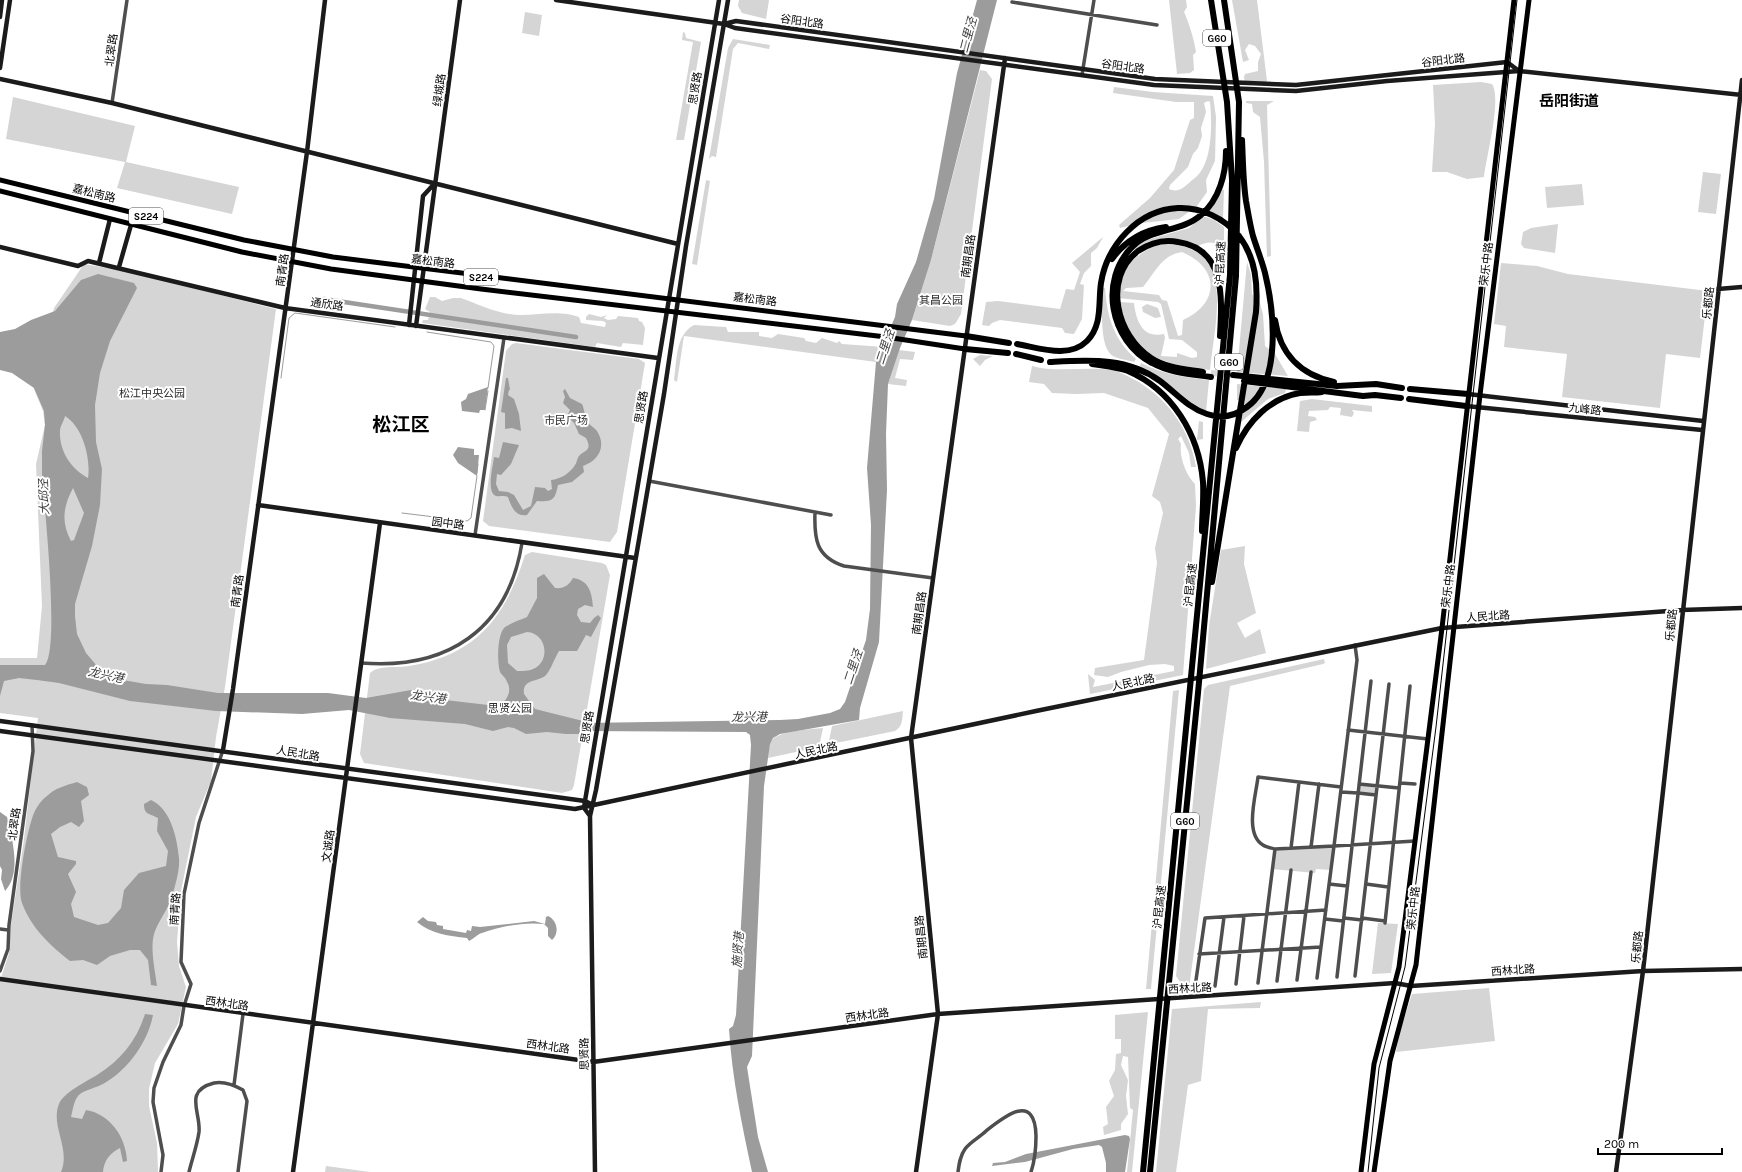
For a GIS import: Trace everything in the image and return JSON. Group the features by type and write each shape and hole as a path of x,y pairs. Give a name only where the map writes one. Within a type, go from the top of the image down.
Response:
{"highway":[{"name":"G60","path":"1210,0 1225,102"},
{"name":"沪昆高速","path":"1150,1172 1201,663 1236,276 1239,102 1237,76 1224,0"},
{"name":"沪昆高速","path":"1143,1172 1230,276 1232,180 1225,102"},
{"path":"1215,430 1221,289 1216,270 1205,254 1189,244 1162,241 1145,247 1125,266 1119,282 1118,307 1126,332 1137,347 1152,359 1179,368 1210,375 1178,373 1158,367 1145,359 1133,349 1122,334 1113,308 1114,280 1120,263 1126,254 1142,240 1191,222 1202,215 1217,193 1226,157 1225,102"},
{"path":"1239,102 1246,199 1253,235 1265,271 1279,340 1292,361 1312,376 1346,386"},
{"path":"1017,344 1064,351 1080,346 1087,341 1096,326 1104,267 1117,246 1134,225 1150,215 1163,210 1190,209 1204,212 1222,221 1234,230 1243,242 1253,264 1257,296 1253,335 1205,621"},
{"path":"1102,276 1115,255 1139,234 1156,229 1180,226"},
{"path":"1197,620 1203,483 1197,449 1188,428 1175,408 1158,390 1126,371 1089,363 1050,362 1090,360 1128,364 1144,371 1160,381 1199,411 1214,416 1227,416 1242,411 1250,405 1263,390 1268,375 1272,347 1272,309"},
{"path":"966,336 1009,343"},
{"path":"965,349 1008,353"},
{"path":"1016,354 1041,360"},
{"path":"1326,392 1317,389 1233,377 1346,386 1376,384 1402,388"},
{"path":"1410,389 1468,394"},
{"path":"1232,462 1242,435 1251,422 1262,410 1287,397 1301,393 1326,392 1401,398"},
{"path":"1409,398 1466,406"}],"main road":[{"path":"0,17 2,0"},
{"path":"0,68 10,0"},
{"name":"南青路","path":"223,750 233,689 307,152 325,0"},
{"name":"绿城路","path":"416,324 460,0"},
{"name":"谷阳北路","path":"556,0 715,22 735,28 1154,85 1283,91 1519,71 1741,95"},
{"name":"思贤路","path":"584,808 624,556 658,358 670,299 719,0"},
{"name":"思贤路","path":"595,1172 590,816 606,733 649,481 728,0"},
{"name":"荣乐中路","path":"1362,1172 1374,1064 1399,967 1442,628 1466,406 1514,0"},
{"name":"荣乐中路","path":"1374,1172 1390,1061 1416,965 1480,407 1480,395 1529,0"},
{"name":"谷阳北路","path":"724,24 736,21 1155,79 1296,85 1507,62"},
{"name":"南期昌路","path":"916,1172 938,1014 911,738 1005,58"},
{"path":"1507,62 1519,71"},
{"path":"0,79 112,103 678,244"},
{"name":"乐都路","path":"1616,1172 1643,971 1742,80"},
{"name":"嘉松南路","path":"0,180 293,251 414,269 912,328 966,336"},
{"name":"绿城路","path":"409,323 415,281 414,269 424,196 435,183"},
{"name":"嘉松南路","path":"0,192 131,225 292,262 421,282 886,337 965,349"},
{"path":"99,263 110,219"},
{"path":"119,267 131,225"},
{"name":"通欣路","path":"0,246 78,266 88,261 119,267 285,308 409,323 504,338 658,358"},
{"path":"1718,289 1742,287"},
{"name":"九峰路","path":"1468,394 1703,421"},
{"name":"九峰路","path":"1466,406 1702,430"},
{"name":"园中路","path":"258,505 635,558"},
{"name":"文诚路","path":"293,1172 312,1024 347,779 347,769 380,523"},
{"name":"人民北路","path":"0,732 32,735 575,810 1354,645 1442,628 1682,610 1742,608"},
{"name":"人民北路","path":"0,720 584,801 593,805"},
{"path":"584,808 590,816"},
{"name":"西林北路","path":"0,979 312,1024 593,1062 938,1014 1092,1002 1256,994 1395,983 1411,986 1643,971 1742,969"}],"street":[{"name":"北翠路","path":"112,103 127,0"},
{"path":"1082,75 1094,0"},
{"path":"1012,2 1157,25"},
{"path":"475,535 504,338"},
{"path":"649,481 831,515"},
{"path":"816,512 817,543 822,553 834,562 867,569 933,578"},
{"path":"361,664 397,664 418,660 459,646 486,625 502,602 513,578 522,543"},
{"path":"1317,978 1357,660 1354,645"},
{"path":"1337,977 1371,682"},
{"path":"1355,976 1389,684"},
{"path":"1325,919 1362,919 1385,922 1410,686"},
{"name":"北翠路","path":"0,971 8,949 8,930 33,751 32,725"},
{"path":"1348,730 1428,738"},
{"name":"南青路","path":"161,1172 161,1141 153,1102 154,1088 160,1068 181,1025 184,1006 191,984 181,962 184,894 199,823 223,750"},
{"path":"1341,787 1258,776 1252,827 1254,837 1262,845 1275,849 1415,841"},
{"path":"1291,848 1299,782"},
{"path":"1400,783 1415,784"},
{"path":"1311,847 1318,784"},
{"path":"1359,784 1399,788"},
{"path":"1340,792 1376,794"},
{"path":"1258,983 1275,849"},
{"path":"1277,981 1291,870"},
{"path":"1297,980 1311,872"},
{"path":"1329,884 1347,886"},
{"path":"1366,884 1388,887"},
{"path":"1195,987 1205,918 1326,910"},
{"path":"1236,984 1244,916"},
{"path":"1215,986 1224,917"},
{"path":"0,929 8,930"},
{"path":"1199,954 1321,947"},
{"path":"234,1085 243,1014"},
{"path":"189,1172 199,1132 195,1107 197,1094 203,1086 220,1082 234,1085 243,1090 247,1101 238,1172"},
{"path":"958,1172 959,1162 966,1149 1005,1116 1012,1112 1022,1111 1030,1115 1035,1123 1036,1150 1035,1160 1031,1172"}],"green space":[{"path":"739,0 769,0 766,19 742,13 738,6"},
{"path":"1169,0 1186,0 1187,7 1184,12 1191,31 1196,52 1193,55 1194,70 1190,73 1177,74"},
{"path":"1232,0 1257,0 1267,81 1266,83 1245,83 1245,74 1258,71 1258,62 1261,54 1255,46 1249,44 1245,50 1249,60 1243,62"},
{"path":"525,12 542,15 539,36 522,33"},
{"path":"683,32 685,33 686,38 701,42 684,140 676,140 693,42 682,40"},
{"path":"733,39 770,45 769,49 738,43 733,49 716,157 712,156 709,159 728,48"},
{"name":"其昌公园","path":"980,70 986,71 992,79 961,314 955,324 950,326 912,320 931,260"},
{"path":"1481,82 1492,84 1495,92 1494,115 1484,177 1467,179 1447,172 1432,172 1435,124 1433,85"},
{"path":"1114,87 1153,92 1213,96 1216,117 1215,161 1206,180 1207,192 1197,206 1179,219 1142,223 1120,228 1119,225 1150,198 1174,170 1190,120 1194,118 1194,102 1176,102 1113,93","holes":["1208,101 1210,102 1211,130 1209,151 1206,161 1197,176 1183,188 1178,190 1169,189 1170,185 1188,167 1193,154 1198,148 1202,136 1201,128 1206,112 1204,103"]},
{"path":"13,97 135,126 126,162 239,187 232,214 117,188 125,162 6,139"},
{"path":"1246,101 1274,101 1267,105 1271,256 1267,257 1264,162 1260,117 1253,112 1252,104 1246,103"},
{"path":"1703,172 1721,174 1716,214 1698,212"},
{"path":"706,180 710,181 697,265 692,264"},
{"path":"1582,184 1584,205 1547,208 1545,187"},
{"path":"1221,189 1224,190 1223,219 1209,211 1216,201"},
{"path":"1203,216 1214,220 1224,227 1224,241 1219,245 1208,242 1198,246 1188,242 1172,239 1149,243 1131,251 1143,241 1189,228"},
{"path":"1558,224 1555,253 1524,248 1521,244 1523,232 1531,228"},
{"path":"1103,237 1097,248 1091,253 1091,266 1084,273 1080,284 1084,285 1082,319 1074,334 1065,333 1062,328 1000,320 989,326 982,325 986,302 998,301 1060,309 1066,289 1074,290 1080,272 1072,263"},
{"path":"1160,244 1185,247 1201,256 1211,270 1216,287 1217,307 1210,370 1186,367 1152,356 1134,341 1124,324 1119,302 1134,303 1136,316 1145,331 1156,335 1164,334 1165,338 1161,356 1177,357 1177,353 1192,358 1197,357 1197,352 1182,340 1169,339 1161,304 1158,302 1118,298 1125,271 1135,258 1150,248","holes":["1182,252 1194,259 1203,267 1209,276 1211,286 1209,295 1204,304 1195,313 1183,320 1182,335 1178,336 1167,301 1162,300 1159,295 1123,291 1126,288 1143,287 1159,265 1175,254"]},
{"path":"1247,262 1251,275 1252,294 1259,300 1263,314 1265,346 1275,354 1288,376 1237,372"},
{"path":"1501,263 1537,266 1568,274 1708,291 1700,358 1666,354 1660,408 1562,397 1567,354 1504,347 1506,326 1494,324"},
{"name":"松江中央公园","path":"84,264 125,271 276,309 211,781 196,817 181,891 177,942 179,966 186,987 178,1024 155,1063 149,1089 149,1106 157,1143 158,1172 0,1172 0,981 9,953 11,925 24,839 38,718 0,713 0,658 37,658 42,606 36,464 45,425 43,411 34,389 54,308"},
{"path":"1102,288 1105,288 1108,309 1113,327 1122,344 1136,359 1134,362 1113,356 1108,351 1105,344 1102,325"},
{"path":"430,297 435,297 442,301 453,298 461,298 490,309 513,315 558,313 572,315 579,317 581,323 605,327 606,323 603,321 586,320 586,317 589,314 601,317 607,315 604,318 608,320 616,319 618,316 638,318 645,328 643,345 623,343 621,347 597,343 595,347 422,323 423,320 428,320 430,312 425,309"},
{"path":"1147,304 1158,308 1161,317 1155,318 1143,312 1142,307"},
{"path":"694,325 726,327 728,332 759,332 759,336 772,338 778,334 804,338 806,341 816,343 822,338 837,343 839,341 842,344 884,347 876,362 684,336 677,382 674,380 680,342 683,335"},
{"name":"市民广场","path":"516,343 639,359 645,363 617,532 610,542 489,526 483,521 506,351 512,344"},
{"path":"899,350 915,352 913,360 900,359 895,378 907,380 906,386 888,384"},
{"path":"980,355 993,356 985,360 980,366 973,359"},
{"path":"1141,363 1166,373 1209,380 1206,412 1199,410 1140,366"},
{"path":"1032,366 1052,369 1102,369 1122,373 1137,381 1159,397 1176,417 1189,441 1196,467 1191,467 1189,453 1181,436 1178,439 1181,444 1181,454 1184,466 1195,484 1196,506 1183,675 1090,694 1088,674 1095,680 1093,687 1174,671 1174,666 1165,664 1149,665 1108,677 1094,675 1095,668 1144,660 1157,563 1155,548 1163,513 1160,502 1152,496 1169,434 1148,408 1104,393 1052,393 1044,384 1029,382"},
{"path":"1237,384 1286,389 1285,393 1268,399 1241,422 1243,401 1237,400"},
{"path":"1312,399 1372,406 1372,412 1352,410 1354,413 1352,417 1340,415 1341,408 1330,407 1328,410 1309,411 1308,416 1315,417 1317,420 1310,422 1309,432 1297,431 1300,401"},
{"path":"1199,421 1203,422 1203,439 1197,440"},
{"path":"1245,546 1244,564 1256,613 1237,623 1245,638 1260,629 1266,653 1206,669 1209,626 1221,550"},
{"name":"思贤公园","path":"532,552 602,563 606,565 610,575 572,790 562,793 364,763 360,754 370,673 374,670 383,668 409,666 432,661 453,653 470,643 485,630 497,615 508,597 525,555"},
{"path":"1324,659 1325,663 1323,664 1230,686 1189,988 1184,988 1176,976 1204,689 1208,685"},
{"path":"1179,690 1151,989 1146,989 1173,691"},
{"path":"903,711 901,725 895,731 831,744 829,741 832,726"},
{"path":"823,728 819,747 768,758 772,740 781,734"},
{"path":"1359,784 1377,786 1376,795 1358,793"},
{"path":"1334,846 1331,870 1316,869 1315,873 1272,869 1275,849"},
{"path":"1378,923 1398,924 1391,973 1372,974"},
{"path":"1489,988 1495,1041 1396,1052 1399,1034 1412,994"},
{"path":"1261,1002 1260,1008 1208,1009 1201,1081 1188,1085 1176,1172 1156,1172 1172,1009"},
{"path":"1148,1012 1132,1172 1127,1172 1133,1110 1130,1108 1128,1057 1123,1056 1121,1065 1128,1080 1126,1096 1128,1114 1121,1124 1121,1130 1104,1135 1103,1127 1108,1124 1106,1107 1114,1096 1109,1081 1115,1070 1116,1054 1121,1053 1121,1039 1115,1039 1115,1015"},
{"path":"326,1166 370,1172 325,1172"}],"water":[{"path":"977,0 997,0 931,260 912,320 900,348 888,384 886,434 887,490 879,642 860,708 859,720 780,734 773,738 770,744 764,786 752,1056 747,1067 758,1137 768,1172 752,1172 735,1083 729,1029 733,1026 736,1015 751,745 750,735 746,732 583,731 579,734 547,732 526,734 514,728 508,727 493,731 465,724 390,718 349,710 302,714 216,711 130,701 59,683 19,678 4,681 0,696 0,665 45,665 49,653 51,605 48,543 42,474 42,451 45,425 44,411 34,388 12,373 0,370 0,332 15,329 31,320 55,311 81,280 98,274 134,283 137,288 110,341 100,373 95,405 96,442 102,469 100,505 92,546 75,604 75,616 77,634 86,653 97,666 117,679 218,693 328,693 366,698 411,690 421,690 445,700 497,706 506,699 509,693 509,685 500,672 499,667 498,648 500,636 505,627 527,617 537,598 537,578 544,574 555,588 566,586 573,578 583,581 589,588 593,607 585,605 578,609 577,615 581,622 590,623 598,615 601,618 591,637 586,635 577,651 559,651 545,676 528,683 525,686 524,694 535,709 583,721 584,723 780,720 798,719 830,713 840,709 845,702 866,640 870,609 871,525 867,468 876,362 895,317 897,304 916,262 934,199 957,73","holes":["65,416 77,428 81,435 87,453 89,470 88,478 76,470 67,459 64,452 60,438 60,431","73,488 84,513 74,540 71,541 66,527 64,514","527,632 539,637 544,648 544,654 539,665 530,670 517,671 508,663 507,645 511,637"]},
{"path":"506,378 508,378 510,390 508,395 514,399 519,414 521,431 512,428 505,429 505,413 501,412"},
{"path":"488,387 485,410 480,410 479,413 462,411 461,402 466,399 468,394"},
{"path":"565,389 570,398 582,404 587,420 597,431 600,437 601,448 597,457 593,461 583,466 584,472 572,482 558,485 553,499 547,501 537,501 527,515 519,514 512,507 508,497 496,496 493,494 491,484 494,457 499,458 503,442 519,445 511,464 501,475 497,474 496,484 499,491 508,492 514,495 523,510 531,506 535,487 545,488 548,491 552,489 551,480 562,477 571,471 576,464 578,457 587,450 589,445 586,438 579,434 574,423 567,416 570,410 563,403 565,397 563,391"},
{"path":"458,447 474,449 474,455 479,455 477,476 458,463 453,455"},
{"path":"77,782 87,787 89,795 81,801 84,821 79,827 71,822 60,827 51,834 58,857 76,861 76,864 68,874 76,892 71,904 74,917 98,925 108,923 121,908 124,890 139,873 166,866 168,851 157,831 158,818 146,812 144,804 151,800 158,804 164,810 172,825 178,850 179,868 172,897 154,934 152,946 157,986 151,985 148,960 140,950 130,950 110,956 97,965 83,960 70,961 42,936 26,912 22,903 20,885 21,872 28,832 35,811 41,801 50,793 61,787"},
{"path":"0,812 7,817 14,855 13,875 10,884 5,891 1,879 2,870 0,866"},
{"path":"548,916 554,920 557,930 552,940 548,936 548,928 544,924 521,924 505,927 480,934 469,941 467,938 434,932 417,922 423,917 428,921 436,922 437,925 443,926 443,929 466,933 467,930 471,931 472,926 480,927 534,921 545,924 546,917"},
{"path":"145,1014 153,1015 147,1035 136,1054 121,1071 112,1078 80,1094 75,1101 71,1117 82,1119 86,1110 95,1112 102,1116 120,1135 124,1143 127,1161 123,1162 120,1148 108,1157 103,1172 61,1172 64,1155 58,1129 57,1112 61,1100 70,1092 106,1069 121,1056 133,1041"},
{"path":"1125,1135 1129,1136 1130,1139 1125,1172 1106,1172 1106,1163 1102,1147 1099,1145 1073,1149 1025,1162 992,1166 993,1163 1005,1162 1026,1154"}],"waterway":[{"path":"324,299 576,337"},
{"path":"281,378 289,318 295,313 395,327"},
{"path":"427,332 491,342 494,346 488,388"},
{"path":"485,410 488,391"},
{"path":"477,473 478,464"},
{"path":"402,513 467,521 471,518 477,476"}],"tunnel":[{"path":"1211,373 1232,375"}],"tram line":[{"path":"1368,1172 1379,1068 1405,967 1436,727 1517,0"}],"district":[{"name":"岳阳街道","path":"1569,101"},
{"name":"松江区","path":"401,424"}],"water label":[{"name":"二里泾","path":"968,35"},
{"name":"二里泾","path":"885,347"},
{"name":"大邱泾","path":"44,497"},
{"name":"二里泾","path":"853,667"},
{"name":"龙兴港","path":"106,675"},
{"name":"龙兴港","path":"428,697"},
{"name":"龙兴港","path":"749,717"},
{"name":"施贤港","path":"738,950"}]}
